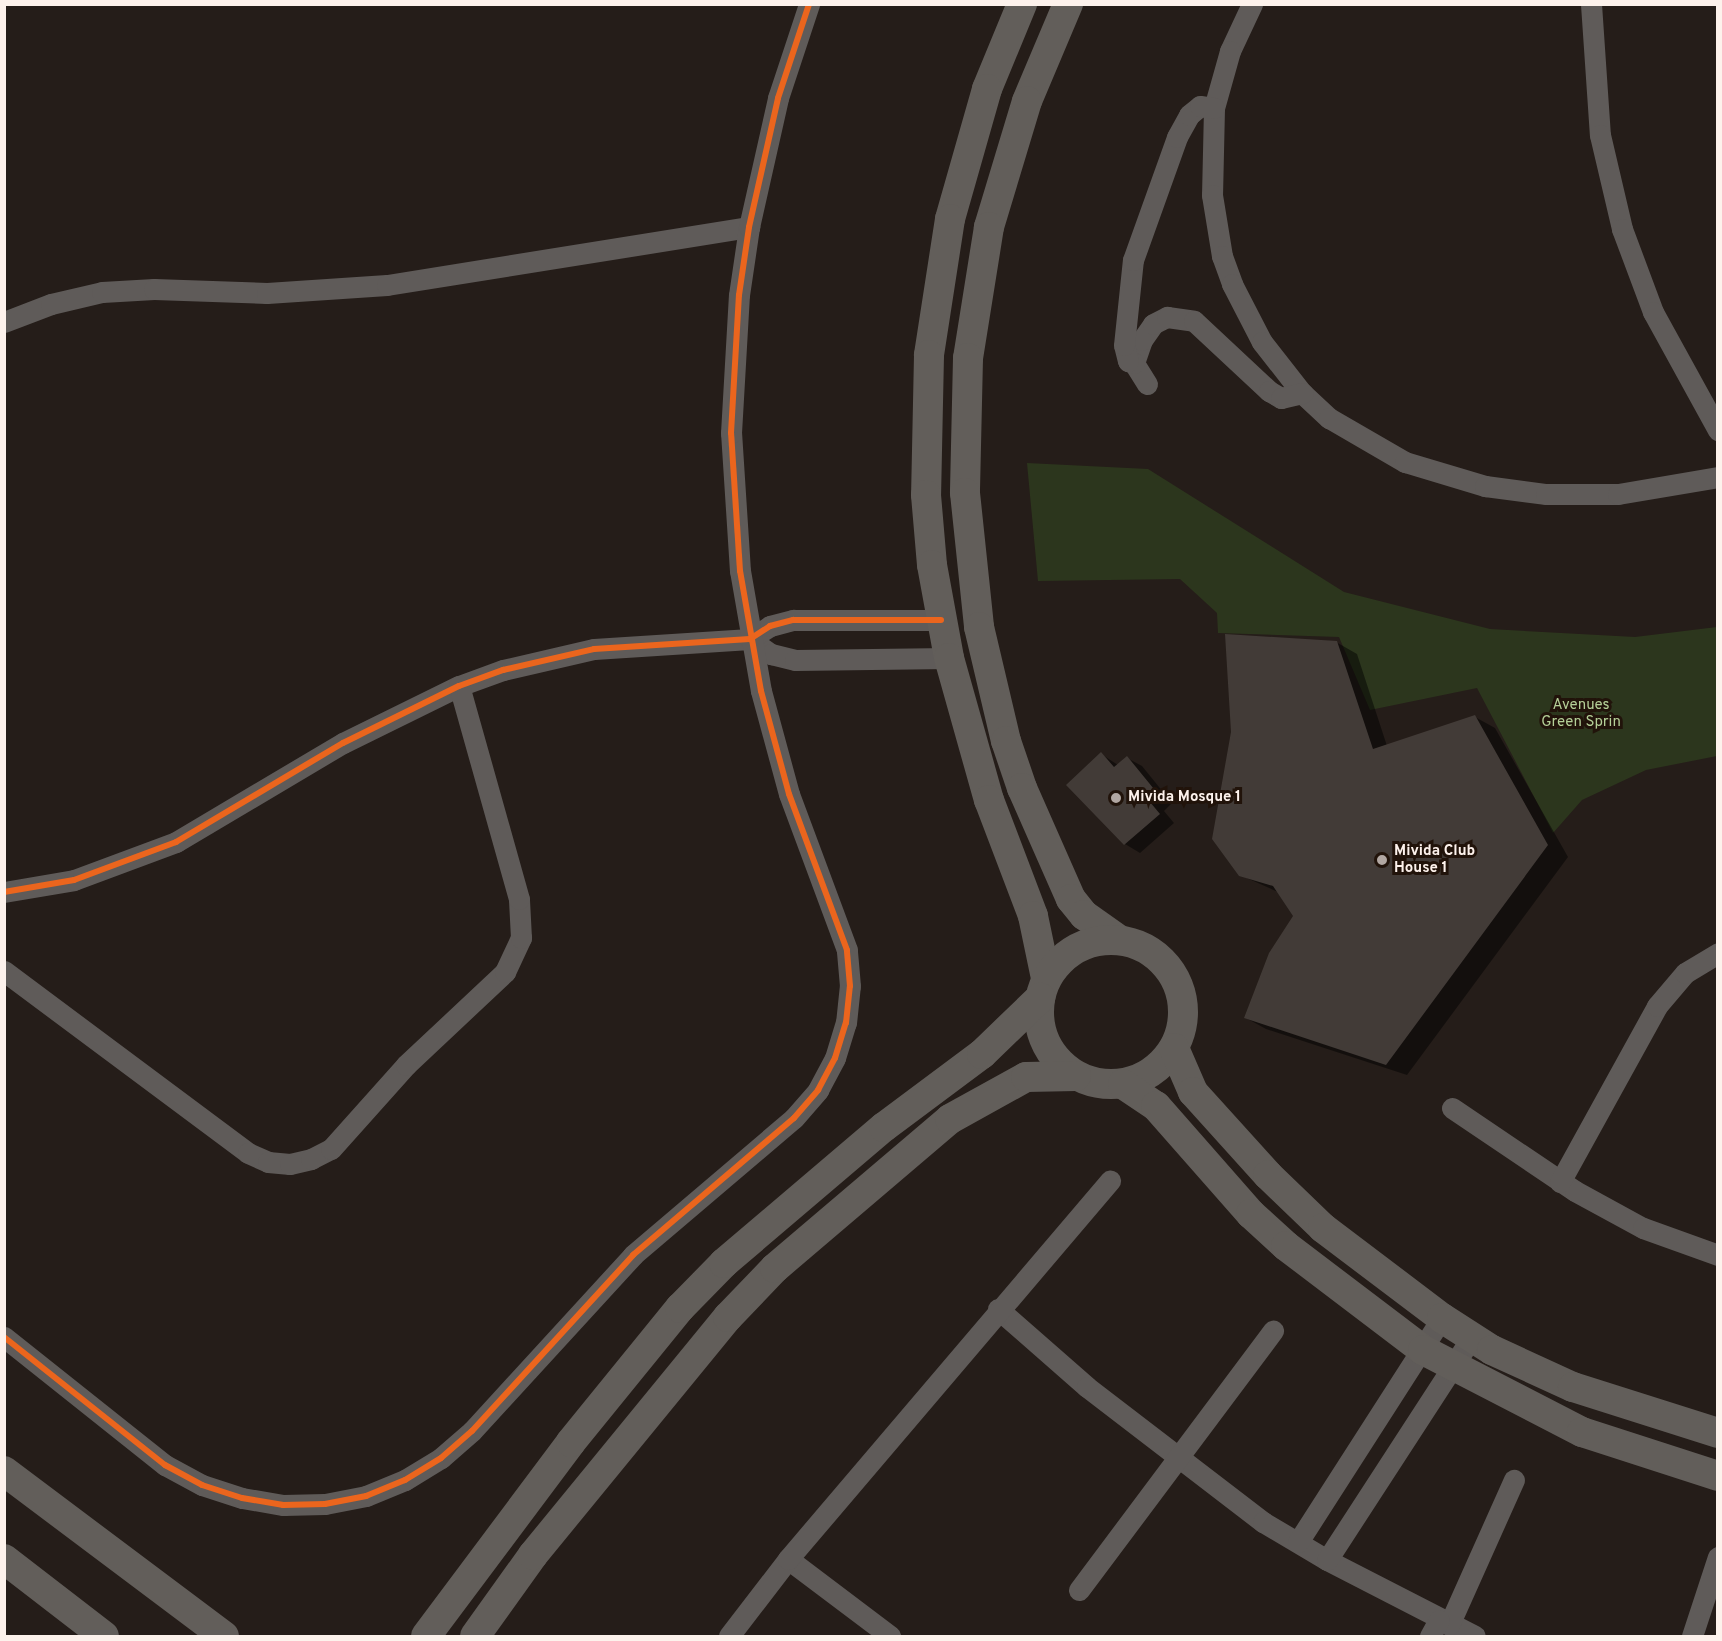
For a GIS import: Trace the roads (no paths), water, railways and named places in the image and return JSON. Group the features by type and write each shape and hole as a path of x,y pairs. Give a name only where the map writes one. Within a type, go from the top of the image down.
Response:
{"street":[{"path":"4,1337 165,1465 202,1485 242,1498 283,1505 325,1504 366,1496 405,1480 441,1458 472,1431 633,1255 794,1118 818,1090 835,1058 848,1005 847,950 789,794 750,639 740,571 731,433 739,296 749,227 778,98 809,4"},
{"path":"1022,4 987,89 967,154 938,285 928,366 926,483 941,620 949,658 988,800 1033,916 1043,988 1039,1021 1045,1043 1058,1062 1076,1076 1099,1084 1123,1084 1152,1071 1174,1048 1183,1016 1177,982 1164,962 1151,951 1118,939 1092,922 1071,898 1022,788 1006,741 979,627 965,493 968,358 989,227 1027,101 1068,4"},
{"path":"1252,4 1230,51 1214,108 1212,195 1222,256 1262,342 1302,393 1329,418 1405,462 1485,486 1546,494 1618,494 1718,477"},
{"path":"1591,4 1600,135 1622,229 1653,312 1718,430"},
{"path":"1147,384 1134,363 1126,356 1124,345 1133,260 1177,137 1189,115 1200,106 1214,108"},
{"path":"4,322 51,304 102,292 154,288 267,293 387,285 749,227"},
{"path":"1134,363 1142,340 1153,324 1167,317 1194,321 1269,391 1281,398 1302,393"},
{"path":"4,909 13,891 95,873 176,842 343,743 459,686 537,661 594,649 750,639 770,626 793,620 941,620"},
{"path":"750,639 771,654 795,660 949,658"},
{"path":"4,971 248,1154 268,1162 290,1164 311,1160 331,1149 406,1065 505,972 521,938 519,899 459,686"},
{"path":"426,1636 571,1442 680,1308 723,1263 884,1127 982,1054 1043,988 1056,964 1077,948 1101,939 1118,939"},
{"path":"1560,1182 1657,1006 1685,973 1718,953"},
{"path":"1174,1048 1193,1092 1268,1175 1323,1228 1442,1318 1472,1337 1573,1387 1709,1428"},
{"path":"475,1636 533,1555 728,1317 776,1268 950,1119 1026,1077 1076,1076"},
{"path":"1123,1084 1156,1106 1251,1214 1286,1246 1423,1350 1582,1432 1718,1476"},
{"path":"1452,1108 1560,1182 1642,1228 1718,1255"},
{"path":"729,1636 788,1559 998,1309 1110,1181"},
{"path":"998,1309 1175,1458 1298,1542 1439,1627 1475,1636"},
{"path":"1298,1542 1442,1318"},
{"path":"1079,1590 1175,1458 1273,1331"},
{"path":"1327,1560 1472,1337"},
{"path":"4,1471 224,1636"},
{"path":"1439,1627 1514,1480"},
{"path":"1692,1636 1718,1557"},
{"path":"4,1559 104,1636"},
{"path":"788,1559 890,1636"}],"place":[{"name":"Mivida Mosque 1","path":"1116,798"},
{"name":"Mivida Club House 1","path":"1382,860"}],"park label":[{"name":"Avenues Green Sprin","path":"1581,714"}]}
